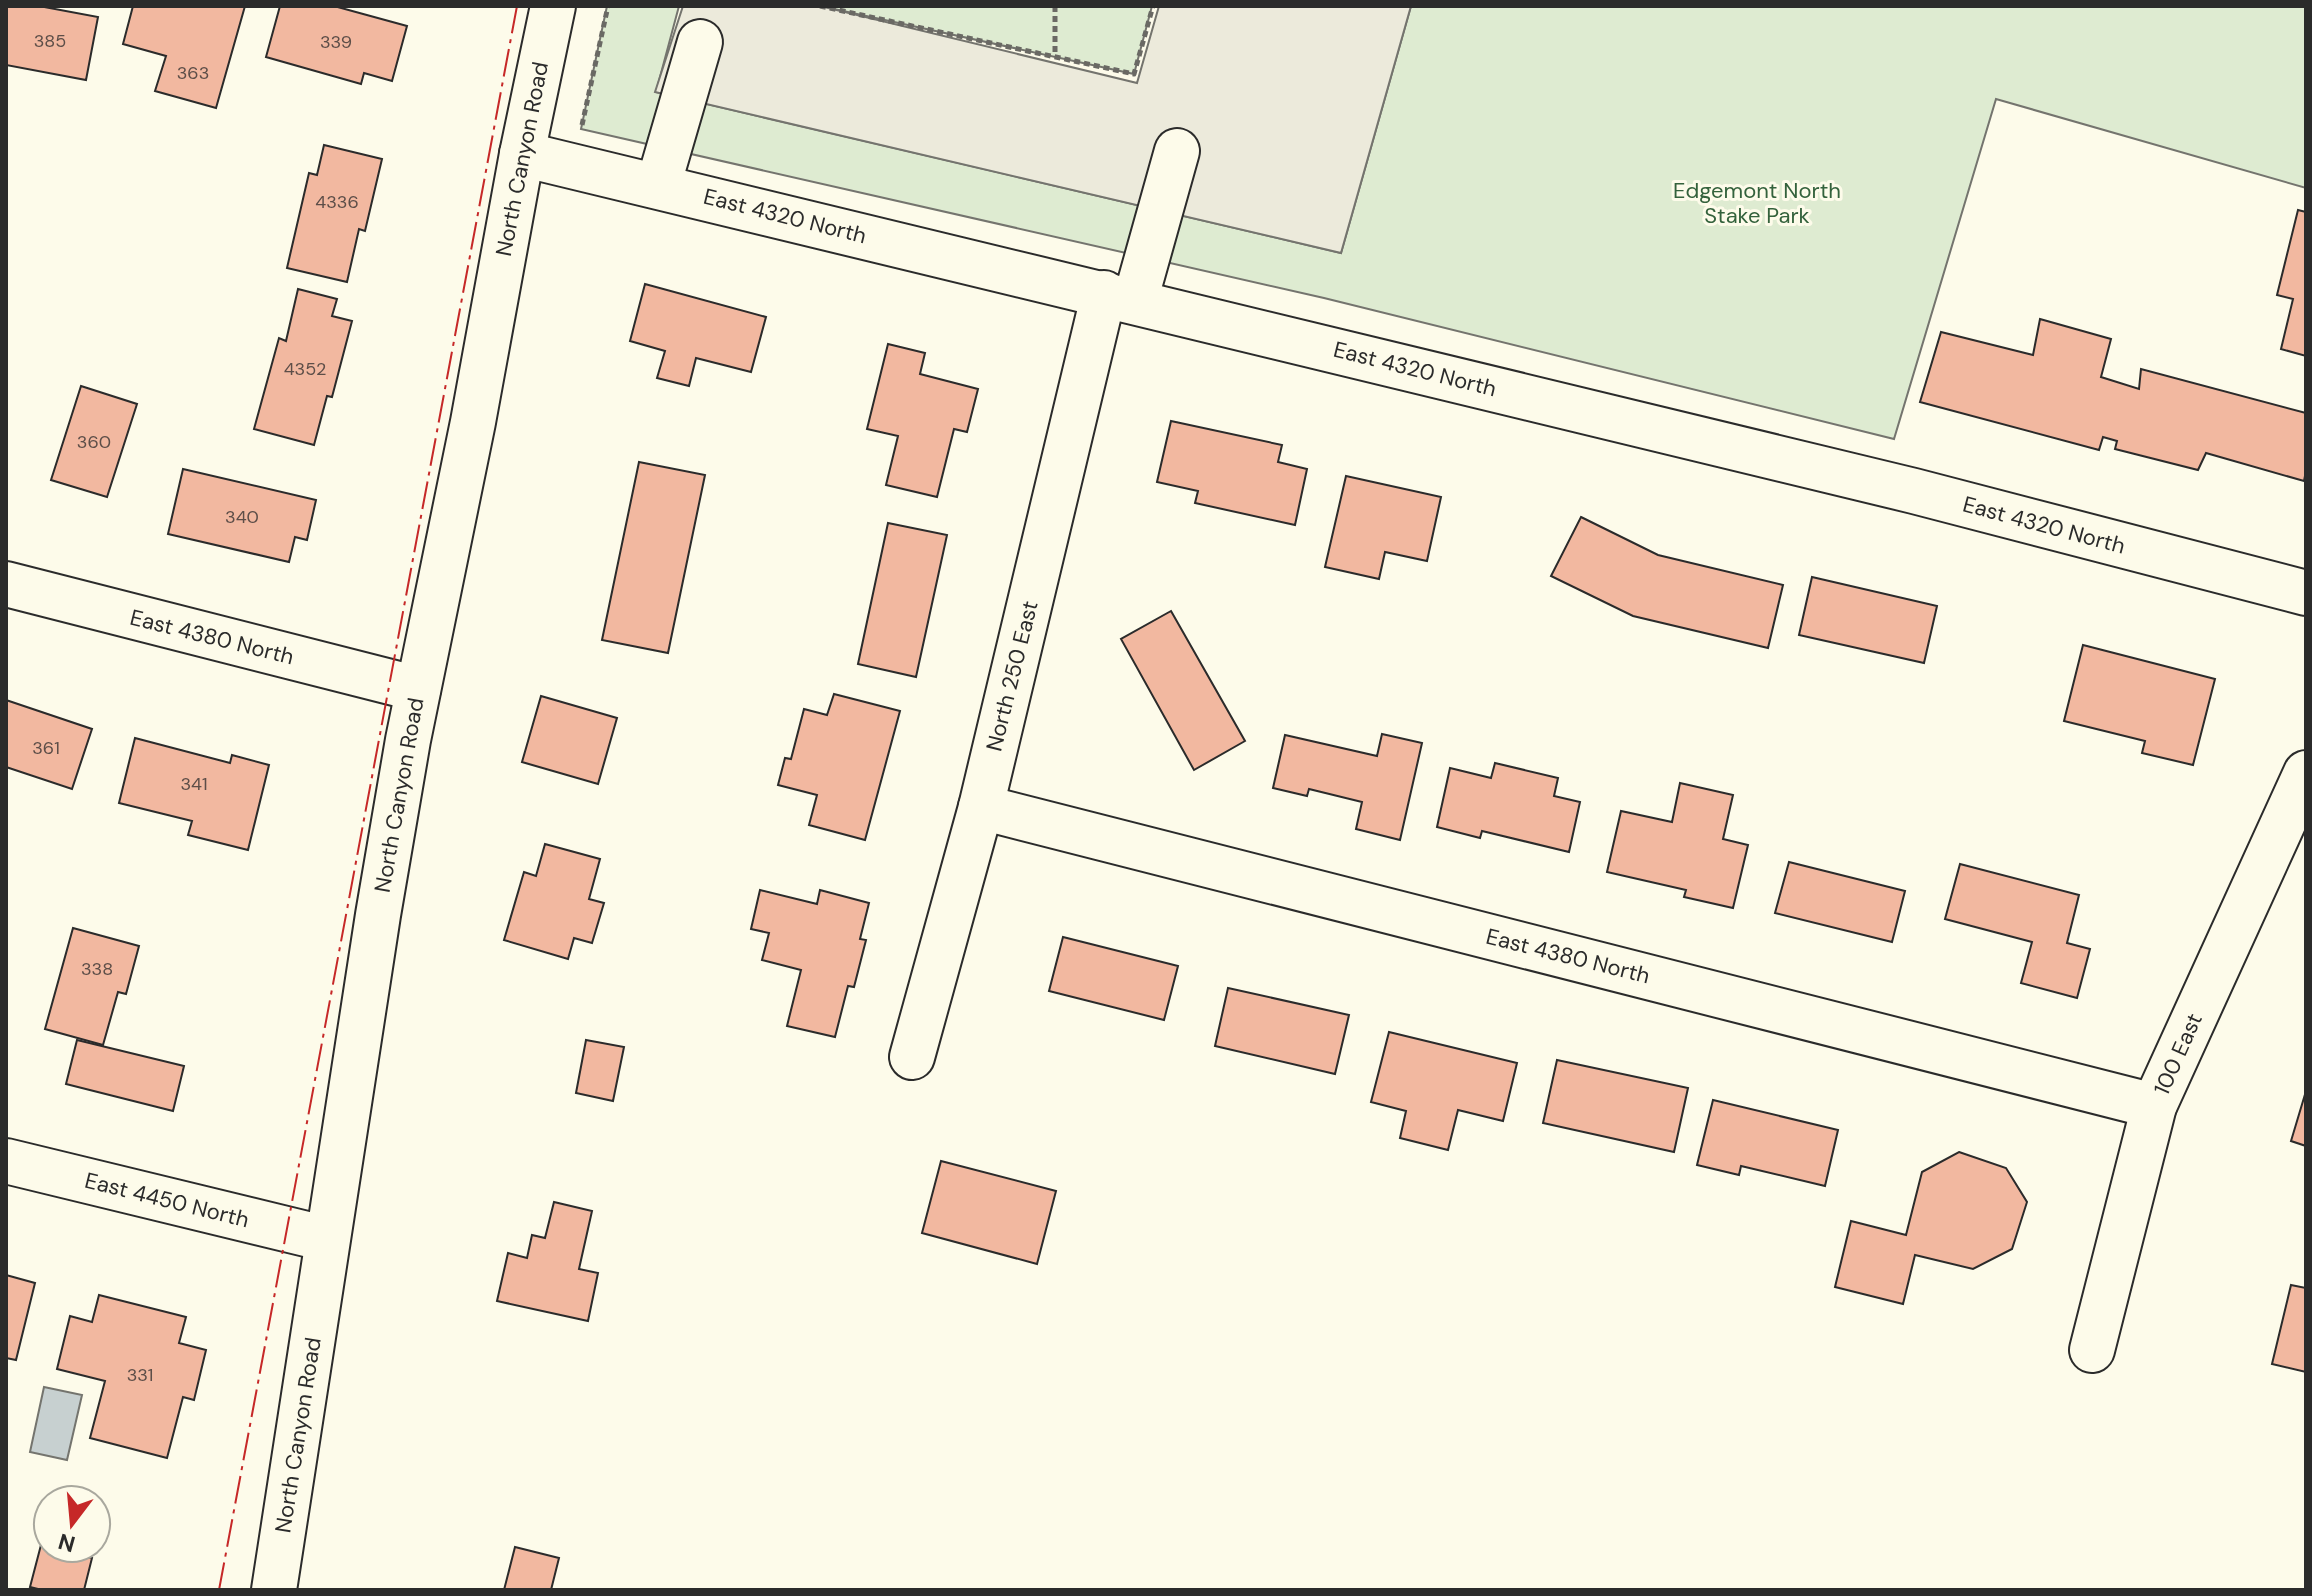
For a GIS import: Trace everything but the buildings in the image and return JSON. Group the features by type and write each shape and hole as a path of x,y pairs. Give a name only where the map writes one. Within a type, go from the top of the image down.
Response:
{"street":[{"name":"North Canyon Road","path":"274,1590 378,915 418,689 553,6"},
{"path":"658,186 700,42"},
{"name":"North 250 East","path":"912,1057 1119,297 1177,151"},
{"name":"East 4320 North","path":"522,154 1914,491 2306,593"},
{"name":"East 4380 North","path":"6,584 418,689"},
{"name":"100 East","path":"2092,1350 2154,1106 2306,773"},
{"name":"East 4380 North","path":"981,807 2154,1106"},
{"name":"East 4450 North","path":"6,1161 327,1239"}],"path":[{"path":"581,129 608,6"},
{"path":"820,6 1134,74 1153,6"},
{"path":"1055,6 1055,57"}],"green space":[{"name":"Edgemont North Stake Park","path":"607,6 679,6 656,92 1341,253 1411,6 2306,6 2306,188 1996,99 1894,439 1324,298 581,129"},
{"path":"820,6 1152,6 1134,74"}],"shaded area":[{"path":"683,6 820,6 1137,83 1159,6 1411,6 1341,253 655,92"},
{"path":"44,1387 82,1395 67,1460 30,1452"}],"power":[{"path":"219,1590 517,6"}]}
